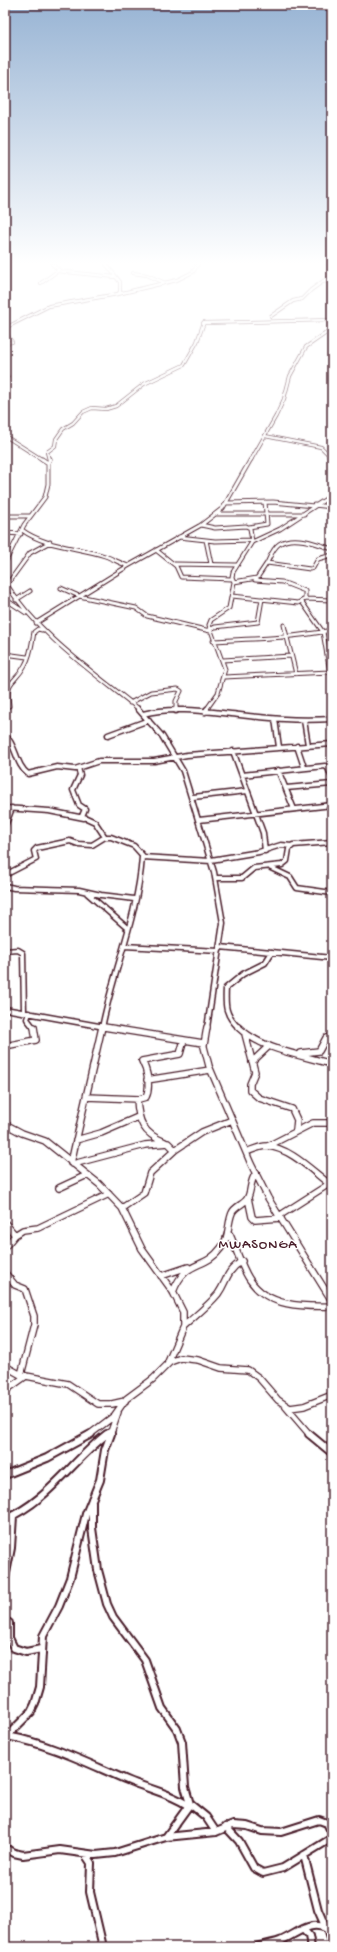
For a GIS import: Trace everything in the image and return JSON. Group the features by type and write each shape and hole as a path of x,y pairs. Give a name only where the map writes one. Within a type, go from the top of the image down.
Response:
{"street":[{"path":"5,562 30,516 45,497 48,484 48,463 50,458 47,452 55,446 56,439 63,429 73,423 83,412 92,408 108,408 116,406 144,384 184,365 189,355"},
{"path":"5,707 9,706 7,692 11,680 23,669 32,647 32,635 37,624 128,566 201,525 216,514 226,503 265,436 284,399 290,376 302,355"},
{"path":"5,373 8,378 5,378"},
{"path":"5,436 48,463"},
{"path":"265,436 321,447 332,458"},
{"path":"182,535 206,540 252,541 280,529 326,498 332,496"},
{"path":"226,503 265,502 332,507"},
{"path":"201,525 215,528 266,525 267,513 265,502"},
{"path":"216,514 304,514"},
{"path":"5,516 30,516"},
{"path":"204,712 216,697 224,677 225,666 213,641 209,625 211,620 229,608 232,596 232,574 252,541 249,527"},
{"path":"5,533 21,532 50,542 105,556 128,566"},
{"path":"177,538 188,537"},
{"path":"206,540 211,564"},
{"path":"254,580 259,577 278,545 287,541 303,541 332,549"},
{"path":"50,542 30,553 6,584 16,600 42,630 149,720 176,758 183,771 193,797 211,860 223,923 204,1045 210,1070 256,1173 280,1217 332,1301"},
{"path":"156,550 174,564 181,577 282,582 305,591 305,599 298,603 232,596"},
{"path":"267,563 310,569 313,568 318,559 332,555"},
{"path":"174,564 237,565"},
{"path":"61,588 79,596 132,607 152,618 210,630 215,627 258,622 262,599"},
{"path":"16,600 30,591"},
{"path":"5,599 26,613"},
{"path":"305,599 332,600"},
{"path":"224,677 330,672 323,632 302,602"},
{"path":"284,625 296,674"},
{"path":"35,631 42,630"},
{"path":"213,641 286,637 332,630"},
{"path":"5,654 27,657"},
{"path":"223,660 291,656"},
{"path":"130,703 151,692 178,689 181,691 176,702 176,711"},
{"path":"143,714 176,711 204,712 275,719 332,719"},
{"path":"275,719 279,747"},
{"path":"108,735 149,720"},
{"path":"304,720 308,745"},
{"path":"5,735 11,740 22,768 27,774 57,767 78,768 99,761 154,761 187,755 332,744"},
{"path":"297,746 304,767"},
{"path":"233,751 263,833 265,851"},
{"path":"242,775 304,767 326,766 332,778"},
{"path":"78,768 80,775 74,785 73,790 79,805 85,809 82,815 85,818"},
{"path":"278,770 294,809"},
{"path":"286,788 332,784"},
{"path":"193,797 247,791"},
{"path":"199,820 255,812 332,805"},
{"path":"5,808 49,810 78,818 90,818 95,822 105,837"},
{"path":"5,826 12,808"},
{"path":"5,875 9,871 19,869 36,859 34,851 40,847 54,846 70,841 79,844 92,845 105,837 115,838 134,846 143,856 124,946 107,1003 72,1164"},
{"path":"143,856 222,860 265,851 281,844 292,846 332,842"},
{"path":"215,878 242,878 252,869 282,865 285,863 292,846"},
{"path":"269,867 290,877 297,888 332,893"},
{"path":"5,886 14,888 52,888 84,891 101,895 134,899"},
{"path":"84,891 127,928"},
{"path":"124,946 272,952 332,958"},
{"path":"5,951 18,950 23,953 26,1013 27,1019 32,1025 37,1037 36,1040 5,1046"},
{"path":"272,952 266,964 248,972 229,985 225,990 227,1013 230,1019 235,1026 245,1034 269,1046 332,1064"},
{"path":"5,1009 102,1028 184,1040 204,1045"},
{"path":"245,1034 255,1072 250,1086 251,1092 262,1100 275,1102 292,1109 297,1120 296,1130"},
{"path":"295,1053 318,1051 326,1038 332,1036"},
{"path":"86,1097 144,1099 148,1096 145,1067 142,1063 143,1060 180,1054 184,1040"},
{"path":"252,1062 269,1046"},
{"path":"147,1080 210,1070"},
{"path":"137,1099 138,1117 152,1137 168,1143 175,1150"},
{"path":"76,1140 101,1133 138,1117"},
{"path":"122,1208 144,1193 150,1173 175,1150 202,1132 232,1120"},
{"path":"246,1152 268,1146 296,1130 313,1123 332,1123"},
{"path":"5,1124 45,1141 109,1194 122,1208 142,1249 174,1292 183,1312 183,1327"},
{"path":"72,1164 84,1159 111,1154 136,1146 168,1143"},
{"path":"256,1173 251,1179 248,1198 252,1217 256,1220 280,1217 330,1185 285,1151 268,1146"},
{"path":"60,1188 87,1175"},
{"path":"5,1247 23,1230 38,1228 109,1194"},
{"path":"248,1198 232,1212 230,1235 244,1269 255,1286 270,1297 294,1305 309,1307 332,1306"},
{"path":"5,1223 15,1236"},
{"path":"161,1276 191,1266 216,1255 230,1235"},
{"path":"168,1362 183,1327 220,1291 227,1273 232,1267 242,1261"},
{"path":"174,1292 178,1278 191,1266"},
{"path":"5,1273 15,1285 25,1289 28,1302 34,1316 34,1330 24,1376 7,1388"},
{"path":"6,1736 31,1712 35,1704 40,1687 43,1636 59,1606 70,1578 75,1562 81,1530 100,1480 106,1450 119,1411 125,1401 152,1380 168,1362 174,1359 192,1358 221,1368 247,1370 256,1374 306,1431 332,1453"},
{"path":"5,1366 24,1376 68,1384 98,1404 112,1404 125,1401"},
{"path":"286,1407 296,1408 304,1406 332,1395"},
{"path":"5,1475 28,1467 90,1434 119,1411"},
{"path":"5,1519 13,1516 38,1499 82,1455 112,1430"},
{"path":"92,1499 92,1528 98,1570 107,1604 113,1617 145,1660 162,1708 177,1729 182,1742 184,1779 190,1805 166,1837"},
{"path":"5,1578 11,1548 13,1516"},
{"path":"5,1621 9,1623 8,1634 10,1643 14,1648 26,1652 41,1650"},
{"path":"6,1736 29,1739 49,1745 180,1800 190,1805 206,1817 216,1832"},
{"path":"5,1848 23,1855 60,1850 85,1854 115,1853 166,1837 216,1832 226,1827 239,1825 262,1831 281,1832 319,1820 327,1824 332,1833"},
{"path":"226,1827 242,1845 253,1866 262,1872 273,1873 332,1838"},
{"path":"85,1854 91,1863 90,1892 103,1947"},
{"path":"304,1855 318,1910 327,1929 332,1945"},
{"path":"255,1947 279,1942 304,1928 316,1925 327,1929"},
{"path":"304,1928 311,1947"}],"district":[{"name":"MWASONGA","path":"258,1245"}]}
